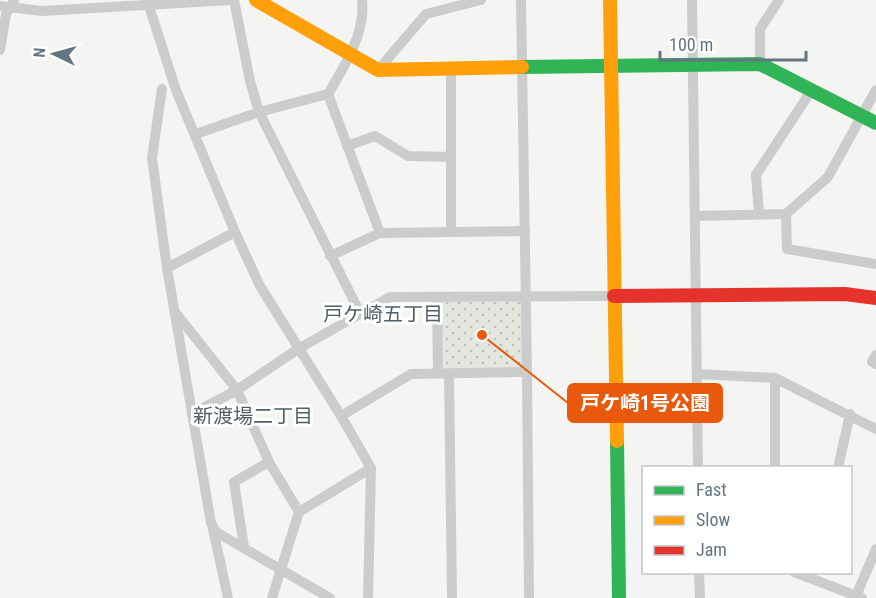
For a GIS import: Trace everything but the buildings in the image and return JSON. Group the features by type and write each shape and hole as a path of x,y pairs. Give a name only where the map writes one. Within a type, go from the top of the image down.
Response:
{"street":[{"path":"0,50 8,4 42,11 147,3 233,0 259,112 360,313"},
{"path":"256,0 378,70 760,64 876,123"},
{"path":"196,134 259,112 328,94 351,56 363,11 362,0"},
{"path":"378,70 426,14 481,0"},
{"path":"521,0 529,598"},
{"path":"610,0 619,598"},
{"path":"692,0 698,466"},
{"path":"760,64 760,29 779,0"},
{"path":"147,3 176,90 260,286 371,468 368,598"},
{"path":"451,69 451,231"},
{"path":"162,88 152,158 166,268 213,529 228,598"},
{"path":"696,216 786,214 828,177 876,90"},
{"path":"759,214 756,175 811,91"},
{"path":"328,94 380,233"},
{"path":"347,146 375,136 408,156 451,157"},
{"path":"786,214 787,249 876,264"},
{"path":"330,256 380,233 525,231"},
{"path":"166,268 235,232"},
{"path":"192,414 237,390 298,349 390,297 845,294 876,298"},
{"path":"436,297 444,374 452,598"},
{"path":"174,310 237,390 269,462 298,512"},
{"path":"876,355 872,362 876,364"},
{"path":"341,416 411,374 527,372"},
{"path":"698,374 775,378 876,429"},
{"path":"775,378 775,466"},
{"path":"838,466 850,414"},
{"path":"244,548 234,482 269,462"},
{"path":"272,598 298,512 371,468"},
{"path":"213,529 330,598"},
{"path":"813,576 859,597 876,549"},
{"path":"699,574 700,598"}],"shaded area":[{"path":"522,300 523,368 443,369 441,301"}],"traffic: fast":[{"path":"522,67 760,64 876,123"},
{"path":"617,441 619,598"}],"traffic: slow":[{"path":"256,0 378,70 522,67"},
{"path":"610,0 617,441"}],"traffic: jam":[{"path":"614,296 845,294 876,298"}],"place":[{"name":"戸ケ崎1号公園","path":"482,335"}],"district":[{"name":"戸ケ崎五丁目","path":"383,314"},
{"name":"新渡場二丁目","path":"253,416"}]}
